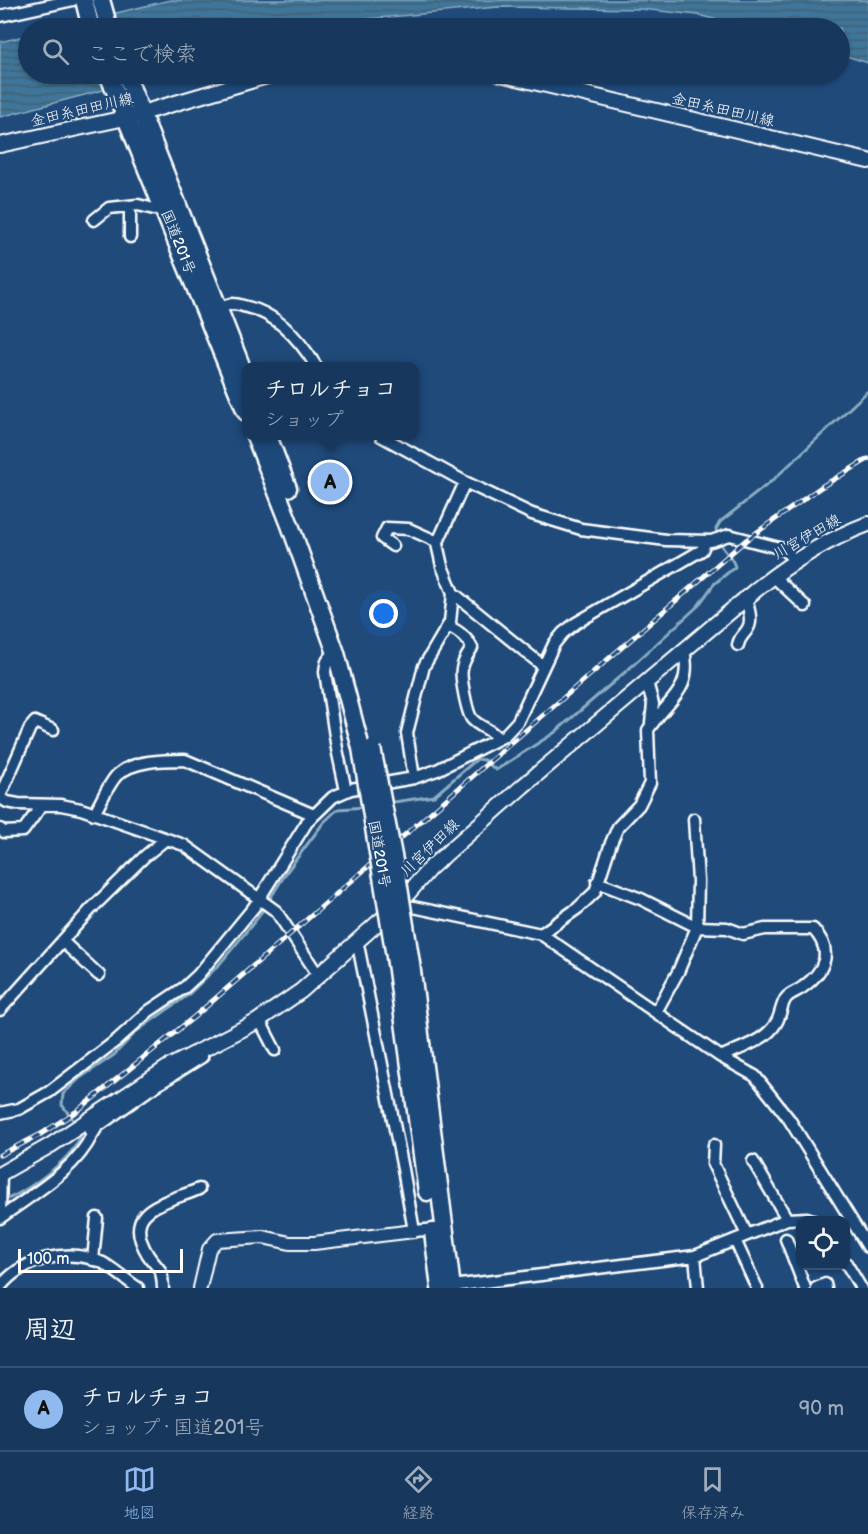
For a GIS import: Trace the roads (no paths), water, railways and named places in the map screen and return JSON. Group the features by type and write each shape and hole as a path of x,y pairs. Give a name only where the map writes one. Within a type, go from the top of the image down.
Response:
{"highway":[{"path":"81,1 87,18"},
{"path":"81,1 99,18"},
{"name":"国道201号","path":"112,84 116,94 133,115 219,309 242,368"},
{"name":"国道201号","path":"130,84 133,91 133,115 162,206 242,402"},
{"name":"国道201号","path":"257,440 336,653 366,748"},
{"name":"国道201号","path":"270,440 341,633 366,748 404,963 438,1229 448,1287"}],"main road":[{"name":"金田糸田田川線","path":"0,146 133,115 242,84"},
{"name":"金田糸田田川線","path":"542,84 868,161"},
{"name":"川宮伊田線","path":"1,1174 89,1129 114,1102 167,1068 259,1019 301,991 399,904 438,860 773,576 825,542 868,524"}],"street":[{"path":"0,16 81,1"},
{"path":"94,220 110,208 138,205 154,209 162,206"},
{"path":"130,206 130,237"},
{"path":"219,309 232,304 272,317 285,327 313,362"},
{"path":"390,440 504,502 531,514 581,529 666,540 708,541 726,536 783,549 797,562"},
{"path":"465,482 438,542 442,566 453,593 543,666"},
{"path":"393,546 382,538 387,528 409,529 438,542"},
{"path":"0,1113 19,1109 49,1092 117,1040 148,1011 185,987 198,975 261,898 307,822 333,797 346,791 437,770 504,736 518,721 554,644 563,633 576,622 702,550 708,541"},
{"path":"773,576 805,606"},
{"path":"414,777 406,733 424,666 448,627 453,593"},
{"path":"738,645 740,636 748,629 750,622 747,598"},
{"path":"448,627 454,628 472,648 463,663 461,673 470,715 474,721 495,734 498,739"},
{"path":"541,934 578,908 595,892 618,827 639,805 650,783 648,730 683,687 687,666 684,650"},
{"path":"336,653 326,662 325,672 346,791"},
{"path":"647,682 653,704 651,725"},
{"path":"54,730 35,722 30,728 0,797 7,802 18,804 62,805 184,845 261,898 276,911 318,975"},
{"path":"94,814 117,775 129,767 163,760 185,760 314,815"},
{"path":"0,829 4,832 23,831 42,805"},
{"path":"656,1012 678,972 697,927 698,881 693,819"},
{"path":"0,1011 98,901 166,839"},
{"path":"597,882 641,899 697,927 727,928 743,934 765,929 813,929 826,948 823,968 804,986 786,998 777,1022 768,1034 721,1057"},
{"path":"399,904 541,934 721,1057 755,1077 789,1119 868,1247"},
{"path":"62,940 99,975"},
{"path":"357,940 399,1145 414,1231"},
{"path":"259,1019 276,1050"},
{"path":"0,1216 79,1156 89,1129"},
{"path":"714,1145 713,1164 747,1235"},
{"path":"753,1161 787,1219"},
{"path":"0,1216 1,1174"},
{"path":"163,1288 163,1273 147,1253 141,1237 141,1218 147,1210 199,1189"},
{"path":"93,1260 97,1218"},
{"path":"448,1287 695,1256 787,1219 796,1219"},
{"path":"200,1288 209,1249 217,1240 263,1237 290,1243 314,1243 438,1229"},
{"path":"786,1239 806,1288"},
{"path":"735,1240 757,1288"},
{"path":"0,1287 25,1266 39,1260 70,1255 104,1264 138,1288"},
{"path":"695,1256 698,1288"},
{"path":"850,1270 861,1288"},
{"path":"816,1288 825,1284 826,1288"}],"water":[{"path":"170,0 868,0 868,63 850,57 850,18 710,18 641,9 498,7 378,18 95,18"},
{"path":"18,38 18,84 127,84 0,117 0,42"}],"waterway":[{"path":"718,536 716,529 720,522 773,480 868,391"},
{"path":"387,803 434,796 477,759 484,760 496,770 554,733 698,606 714,584 735,567 720,542"},
{"path":"77,1125 62,1105 63,1094 80,1078 114,1055 137,1031 188,995 218,966 259,916 288,870 324,822 338,809 366,807"},
{"path":"2,1201 23,1191 48,1174 69,1154 81,1135 79,1131"}],"railway":[{"path":"0,1155 41,1134 77,1111 194,1017 746,540 821,487 868,459"}],"place":[{"name":"チロルチョコ","path":"330,482"}]}
